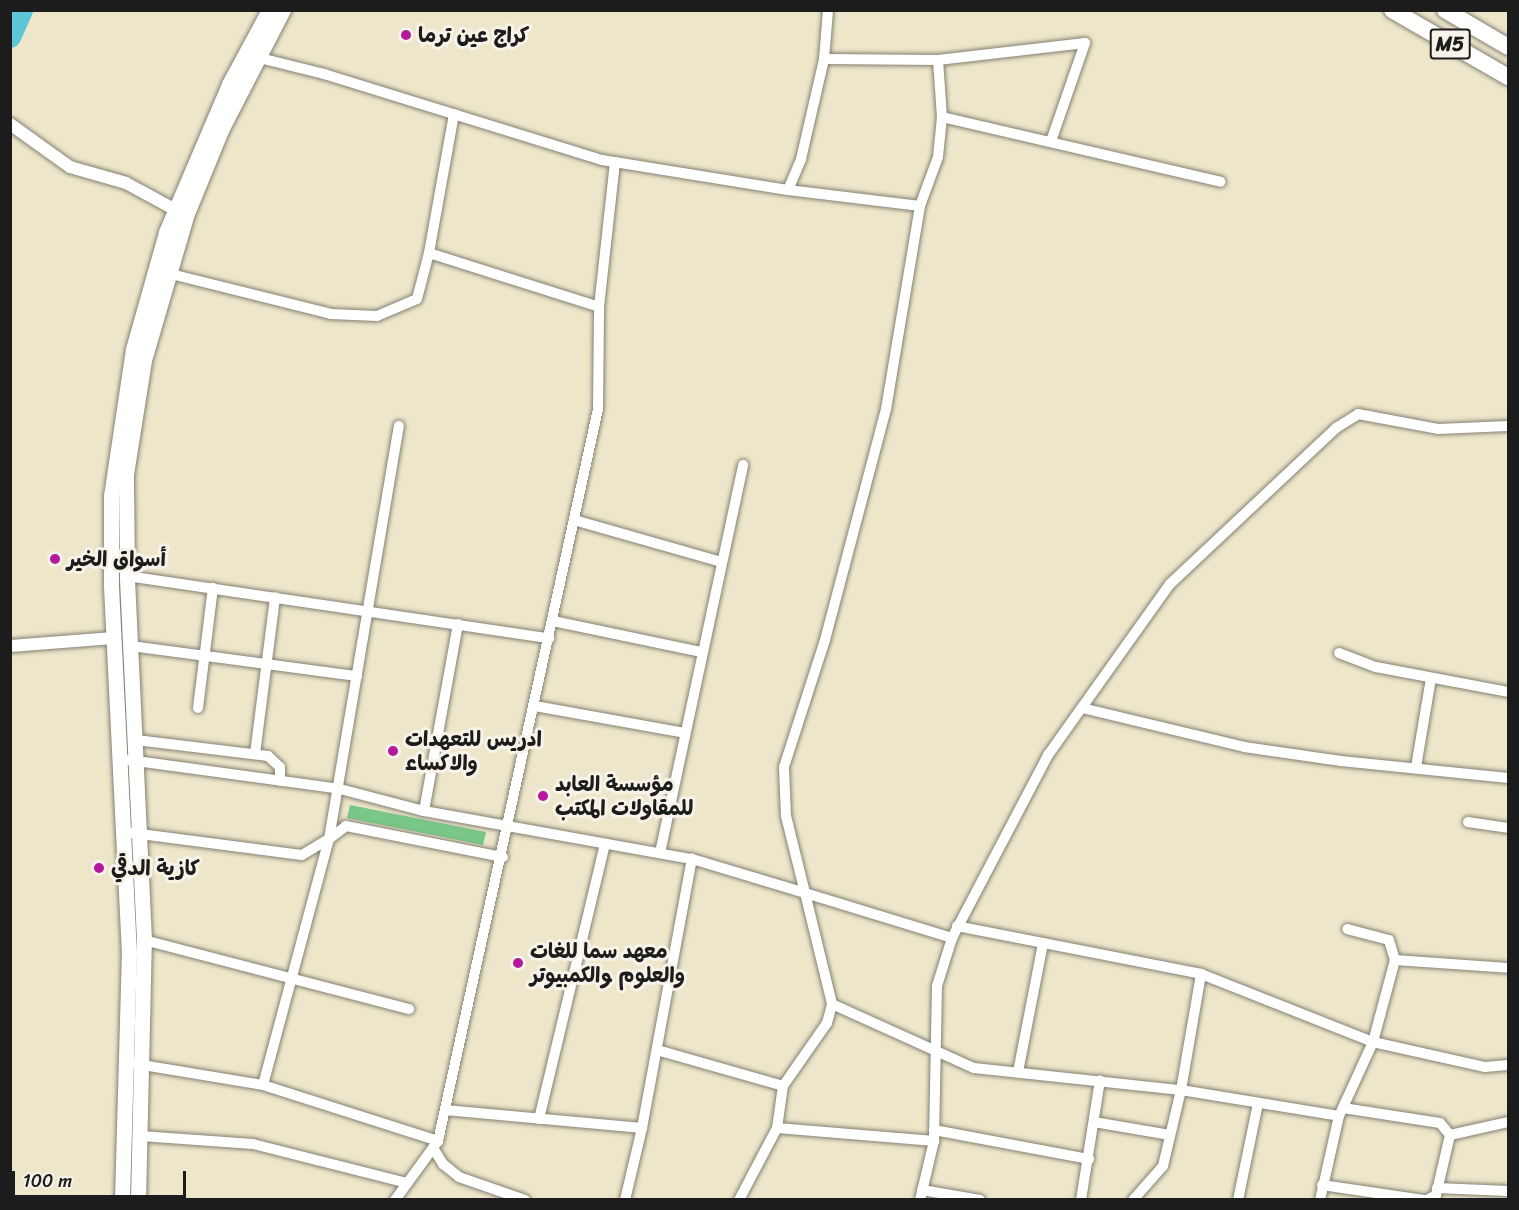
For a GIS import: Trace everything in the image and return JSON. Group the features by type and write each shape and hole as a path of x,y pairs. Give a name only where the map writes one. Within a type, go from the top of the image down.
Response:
{"highway":[{"name":"M5","path":"1392,10 1509,77"},
{"name":"M5","path":"1445,10 1509,47"}],"main road":[{"path":"138,1200 143,1065 144,940 133,833 120,756 110,504 123,403 142,306 180,213 217,139 269,10"},
{"path":"252,56 283,10"},
{"path":"122,1200 137,762 127,576 126,474 144,360 168,273 180,213"}],"street":[{"path":"788,190 801,159 824,59 828,10"},
{"path":"824,59 938,60 1084,43 1051,141"},
{"path":"252,56 615,162 788,190 920,206"},
{"path":"739,1200 777,1128 783,1086 827,1023 832,1004 786,816 784,767 825,640 886,409 920,206 938,157 942,117 938,60"},
{"path":"168,273 331,314 377,316 417,299 429,253 454,114"},
{"path":"942,117 1221,182"},
{"path":"10,124 70,167 126,183 180,213"},
{"path":"395,1200 435,1144 445,1110 503,857 598,409 599,307 615,162"},
{"path":"429,253 599,307"},
{"path":"980,1200 921,1195 934,1136 937,986 957,926 1048,755 1170,584 1336,428 1358,414 1438,429 1509,426"},
{"path":"263,1085 329,839 340,789 399,426"},
{"path":"660,853 743,465"},
{"path":"574,520 721,562"},
{"path":"127,576 549,638"},
{"path":"198,708 213,588"},
{"path":"255,754 275,597"},
{"path":"553,621 702,652"},
{"path":"424,811 458,624"},
{"path":"10,646 114,638"},
{"path":"131,646 357,676"},
{"path":"1339,653 1376,667 1509,692"},
{"path":"1416,767 1431,678"},
{"path":"535,706 685,733"},
{"path":"1082,708 1244,747 1341,761 1509,777"},
{"path":"136,740 255,754 277,762 280,781"},
{"path":"120,756 137,762 340,789 424,811 509,828 692,859 952,938"},
{"path":"1468,822 1509,828"},
{"path":"133,833 302,855 346,826 503,857"},
{"path":"539,1119 605,844"},
{"path":"625,1200 642,1128 692,859"},
{"path":"957,926 1201,974 1373,1042 1485,1067 1509,1065"},
{"path":"1320,1200 1341,1112 1373,1042 1395,960 1389,940 1347,929"},
{"path":"144,940 409,1010"},
{"path":"1018,1072 1043,943"},
{"path":"1395,960 1509,968"},
{"path":"1133,1200 1163,1166 1181,1090 1201,974"},
{"path":"832,1004 974,1068 1100,1080 1258,1103 1440,1123 1450,1135"},
{"path":"657,1050 783,1086"},
{"path":"126,1063 263,1085 435,1144 443,1164 459,1177 525,1200"},
{"path":"1081,1200 1100,1080"},
{"path":"1238,1200 1258,1103"},
{"path":"445,1110 642,1128"},
{"path":"1094,1122 1170,1135"},
{"path":"1450,1135 1509,1122"},
{"path":"777,1128 934,1136 1089,1159"},
{"path":"1322,1185 1426,1200 1436,1195 1450,1135"},
{"path":"141,1136 254,1144 407,1183"},
{"path":"1437,1188 1509,1191"}],"green space":[{"path":"350,805 486,832 483,845 347,818"}],"waterway":[{"path":"10,37 22,10"}],"place":[{"name":"كراج عين ترما","path":"406,35"},
{"name":"أسواق الخير","path":"55,559"},
{"name":"ادريس للتعهدات والاكساء","path":"393,751"},
{"name":"مؤسسة العابد للمقاولات المكتب","path":"543,796"},
{"name":"كازية الدقي","path":"99,868"},
{"name":"معهد سما للغات والعلوم والكمبيوتر","path":"518,963"}]}
